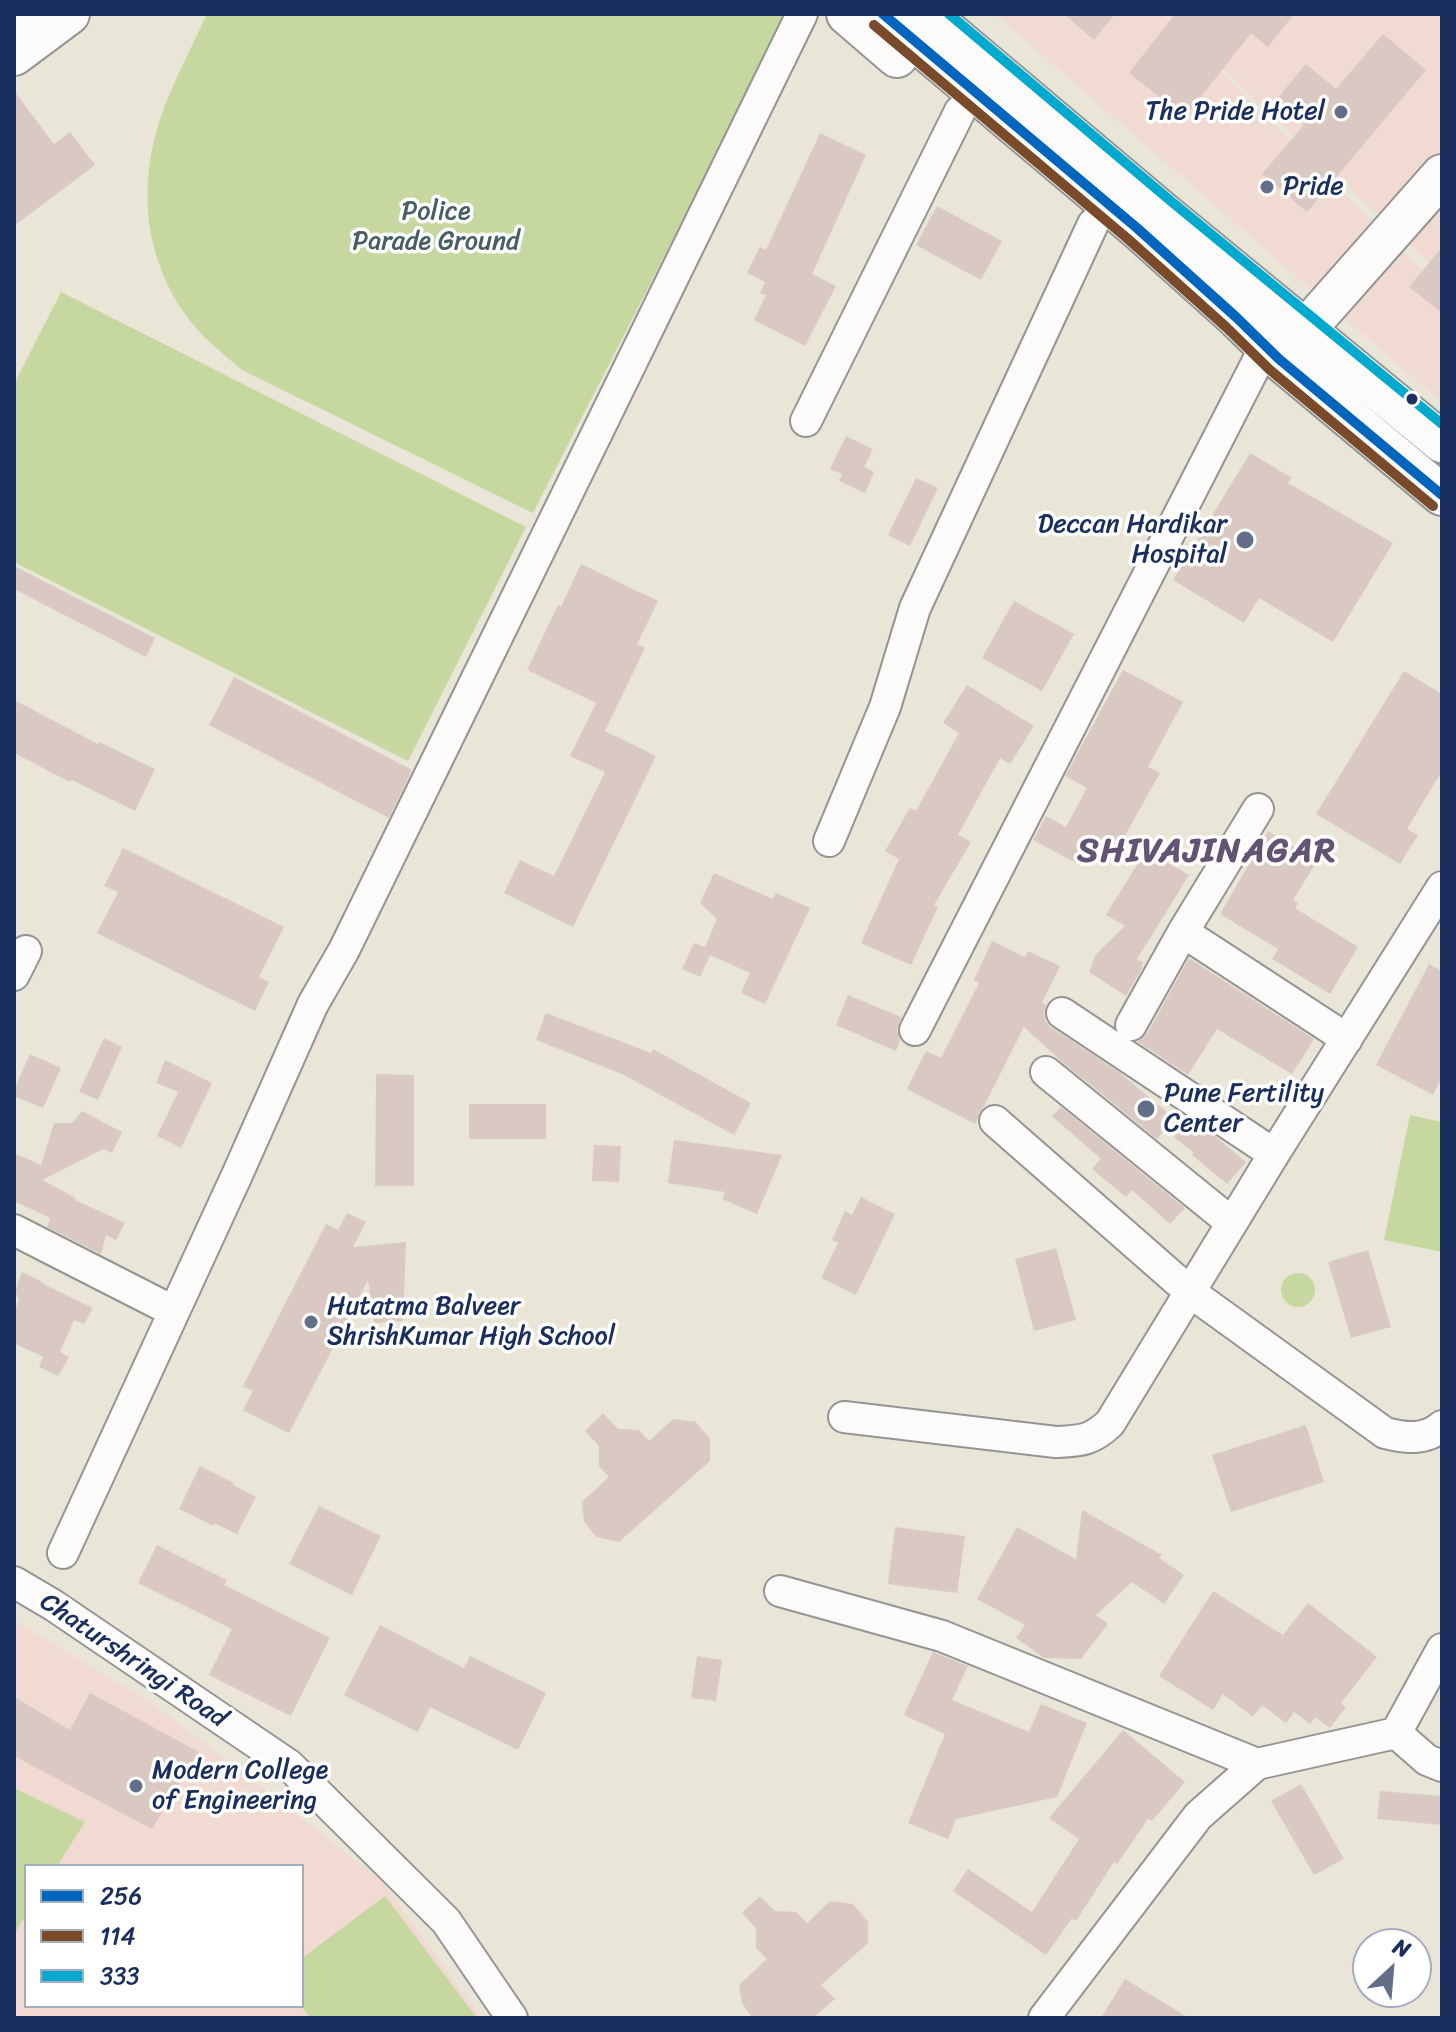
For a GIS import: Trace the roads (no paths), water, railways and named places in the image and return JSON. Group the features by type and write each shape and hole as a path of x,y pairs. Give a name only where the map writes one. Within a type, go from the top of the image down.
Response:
{"main road":[{"path":"14,55 69,14"},
{"path":"847,14 1187,304 1236,317"},
{"path":"883,14 1137,228 1279,359 1442,495"},
{"path":"927,14 1442,442"},
{"path":"967,14 1276,280 1305,330"},
{"path":"1305,330 1442,175"}],"street":[{"path":"63,1553 313,1004 344,950 802,14"},
{"path":"806,421 960,111"},
{"path":"829,841 885,707 915,608 1093,224"},
{"path":"915,1030 1266,345"},
{"path":"1131,1025 1258,809"},
{"path":"844,1417 1056,1442 1080,1441 1097,1435 1110,1423 1274,1154 1439,900"},
{"path":"1183,932 1347,1039"},
{"path":"1062,1013 1274,1154"},
{"path":"1046,1072 1232,1223"},
{"path":"995,1121 1190,1292 1385,1433 1409,1438 1434,1433 1442,1426"},
{"path":"14,1230 173,1311"},
{"name":"Chaturshringi Road","path":"14,1582 53,1605 289,1765 446,1921 512,2018"},
{"path":"780,1591 942,1636 1257,1764"},
{"path":"1044,2018 1198,1816 1257,1764 1396,1733 1442,1649"},
{"path":"1396,1733 1427,1760 1442,1766"}],"place":[{"name":"The Pride Hotel","path":"1341,112"},
{"name":"Pride","path":"1267,187"},
{"name":"Deccan Hardikar Hospital","path":"1245,540"},
{"name":"Pune Fertility Center","path":"1146,1109"},
{"name":"Hutatma Balveer ShrishKumar High School","path":"311,1322"},
{"name":"Modern College of Engineering","path":"136,1786"}],"district":[{"name":"SHIVAJINAGAR","path":"1207,852"}],"park label":[{"name":"Police Parade Ground","path":"436,227"}]}
